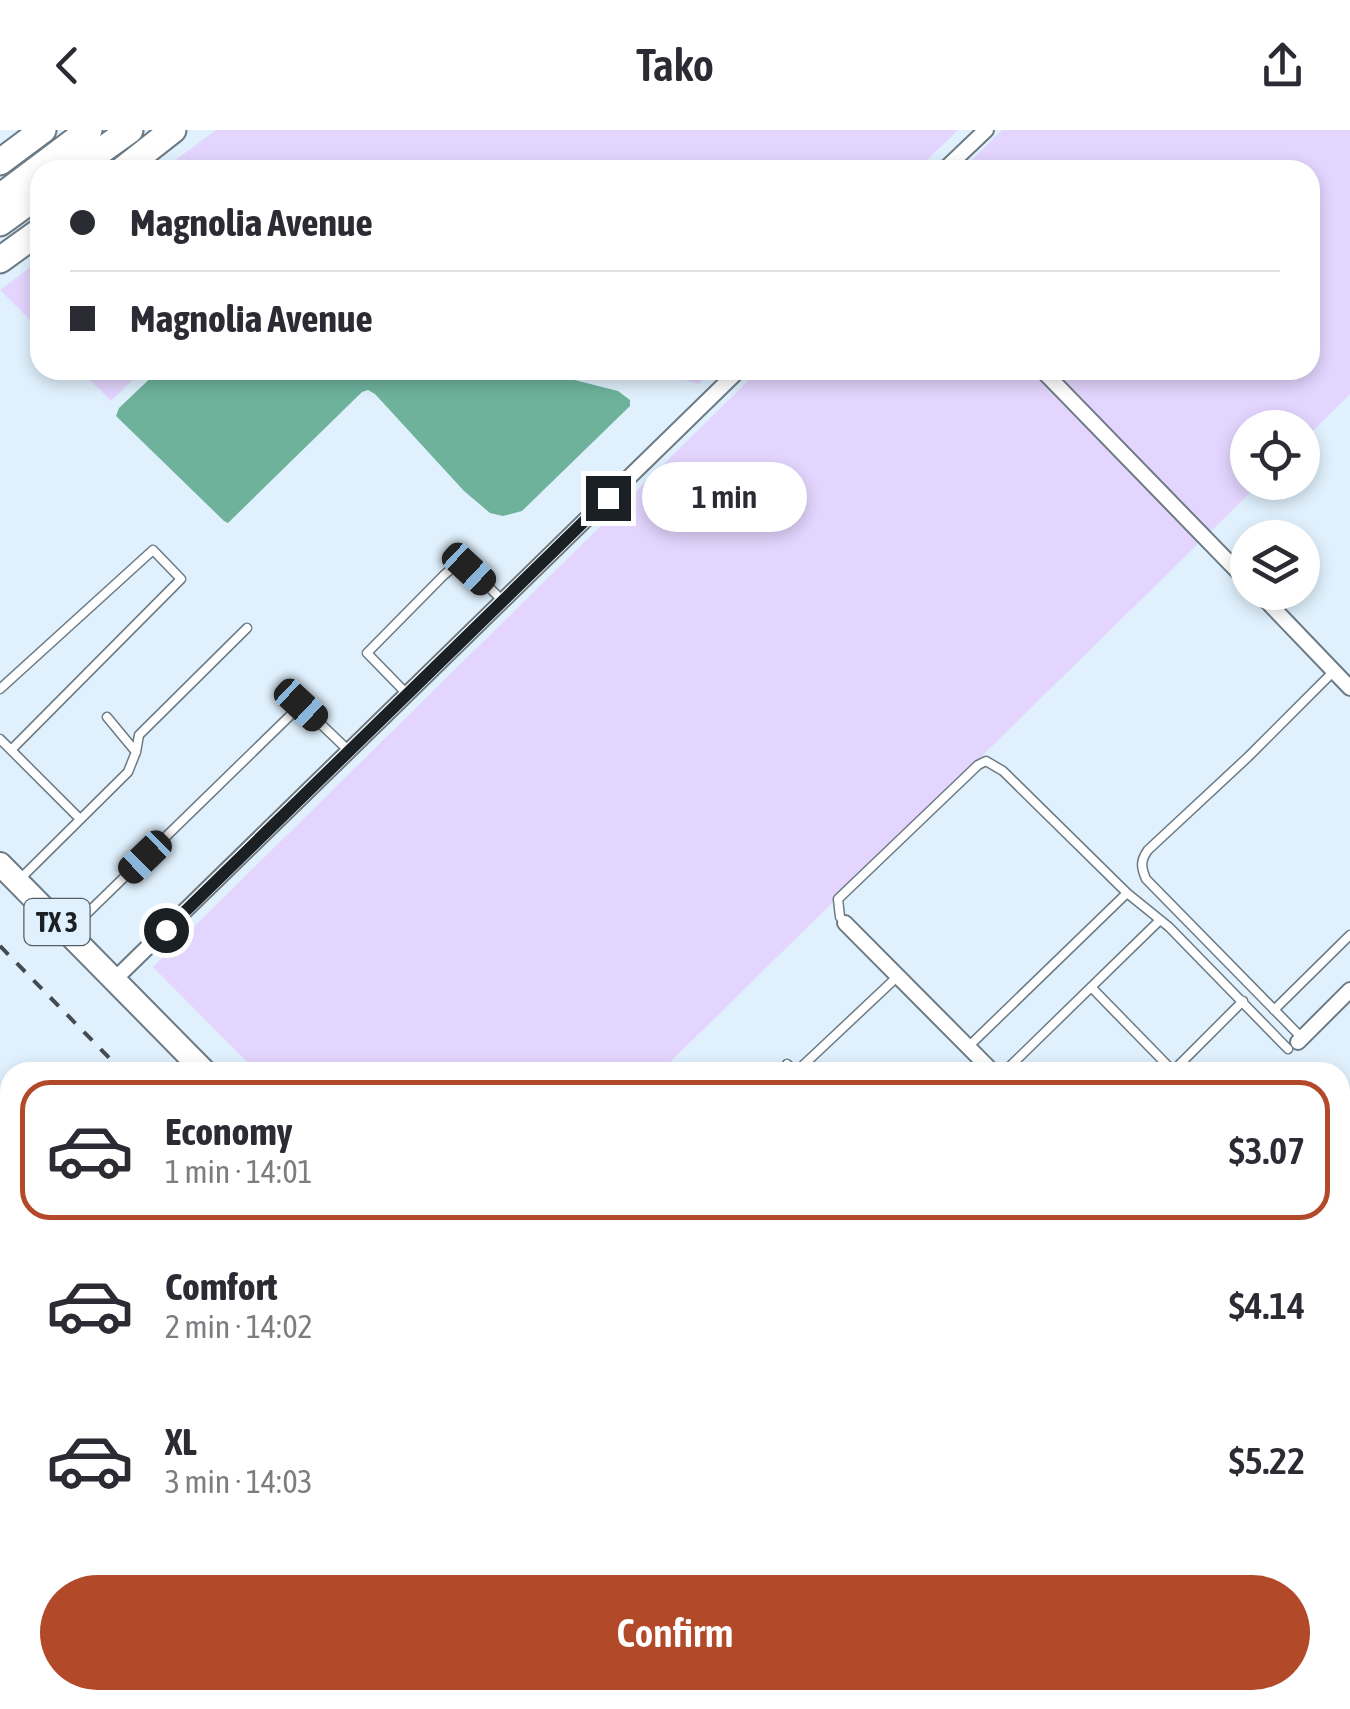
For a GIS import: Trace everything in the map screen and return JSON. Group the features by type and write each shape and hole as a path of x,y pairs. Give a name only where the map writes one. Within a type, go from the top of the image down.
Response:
{"highway":[{"path":"0,162 43,130"},
{"path":"49,160 89,130"},
{"path":"88,160 130,130"},
{"path":"135,160 174,130"},
{"path":"0,197 30,174"},
{"path":"0,223 30,201"},
{"path":"0,260 30,238"}],"main road":[{"name":"TX 3","path":"0,864 195,1062"}],"street":[{"path":"954,160 986,130"},
{"path":"113,980 729,380"},
{"path":"1052,380 1230,563"},
{"path":"1275,610 1350,688"},
{"path":"845,923 983,1062"},
{"path":"1296,1043 1350,990"}],"lane":[{"path":"0,688 153,550 182,579 11,750"},
{"path":"407,694 367,653 444,575 454,566 469,569 502,600"},
{"path":"17,882 128,772 139,735 246,628"},
{"path":"1296,1043 1274,1010 1146,879 1141,868 1148,850 1334,672"},
{"path":"67,933 301,705 349,750"},
{"path":"108,717 136,752"},
{"path":"0,739 80,820"},
{"path":"845,923 838,899 978,765 986,762 1003,770 1242,1001 1296,1043"},
{"path":"968,1048 1127,892"},
{"path":"1014,1062 1160,920"},
{"path":"1274,1010 1350,935"},
{"path":"807,1062 898,976"},
{"path":"1092,988 1162,1062"},
{"path":"1182,1062 1242,1001"}],"shaded area":[{"path":"216,130 958,130 927,160 176,160"},
{"path":"1002,130 1350,130 1350,394 1320,424 1320,410 1230,410 1230,500 1243,500 670,1062 247,1062 153,967 749,380 1320,380 1320,160 972,160"},
{"path":"30,268 30,320 0,290"},
{"path":"90,380 133,380 111,401"},
{"path":"148,380 575,380 618,391 630,400 630,406 522,511 503,516 490,513 464,491 368,390 228,523 116,416 119,408"}],"railway":[{"path":"0,946 113,1062"}],"route":[{"path":"166,930 608,498"}]}
